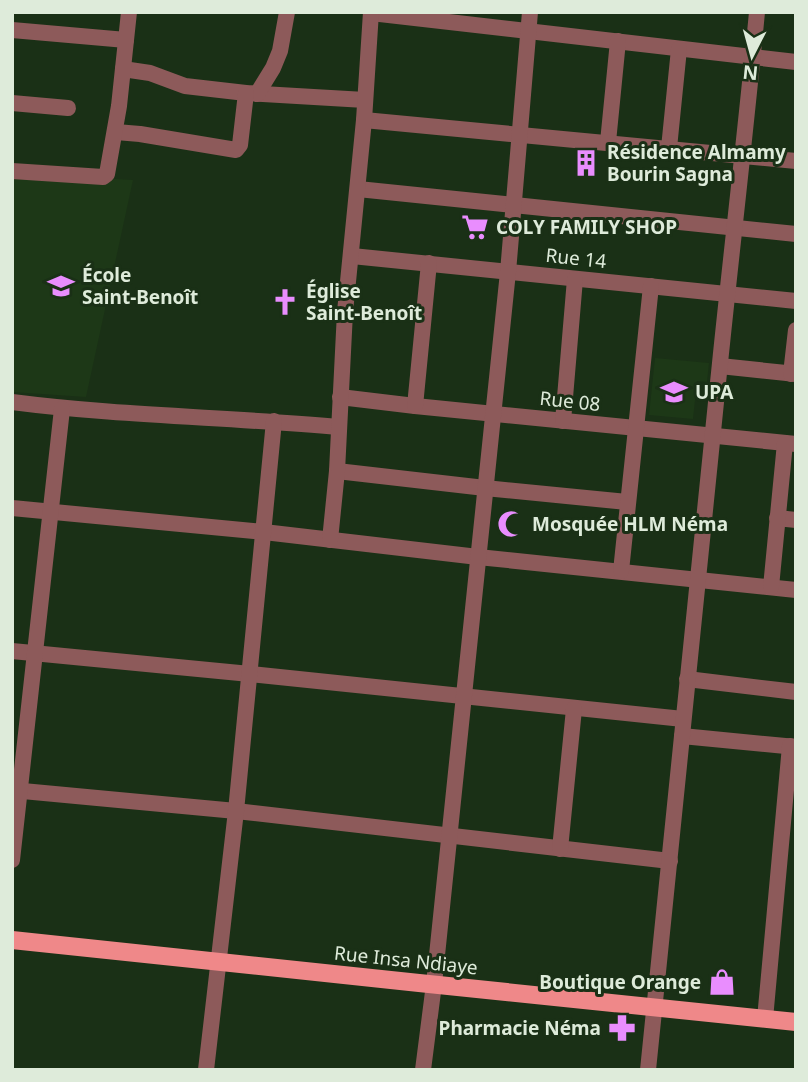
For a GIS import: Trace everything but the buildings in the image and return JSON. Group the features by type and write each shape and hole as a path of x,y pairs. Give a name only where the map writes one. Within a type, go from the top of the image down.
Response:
{"main road":[{"name":"Rue Insa Ndiaye","path":"12,940 796,1022"}],"street":[{"path":"12,171 105,176 116,132 129,12"},
{"path":"116,132 236,150 240,145 252,93 273,68 280,51 287,12"},
{"path":"423,1070 508,272 530,12"},
{"path":"648,1070 757,12"},
{"path":"330,540 337,471 345,312 364,120 371,13 796,62"},
{"path":"12,30 126,40"},
{"path":"608,142 618,41"},
{"path":"669,148 679,49"},
{"path":"123,68 150,73 185,86 365,100"},
{"path":"12,103 68,108"},
{"path":"364,120 796,161"},
{"path":"358,189 796,234"},
{"name":"Rue 14","path":"352,256 796,301"},
{"path":"415,406 429,263"},
{"path":"563,421 575,279"},
{"path":"621,571 651,286"},
{"path":"720,366 793,374 796,330"},
{"name":"Rue 08","path":"340,397 790,444"},
{"path":"12,402 62,409 338,427"},
{"path":"12,860 16,790 36,654 62,409"},
{"path":"206,1070 236,811 274,421"},
{"path":"771,587 777,518 790,444"},
{"path":"337,471 627,502"},
{"path":"12,508 264,532 796,590"},
{"path":"777,518 796,520"},
{"path":"12,651 574,709 793,746 765,1019"},
{"path":"687,679 796,692"},
{"path":"560,849 574,709"},
{"path":"16,790 236,811 670,861"}],"shaded area":[{"name":"École Saint-Benoît","path":"12,173 133,180 86,397 12,392"},
{"name":"UPA","path":"655,358 709,363 707,382 697,381 693,419 649,415"}],"place":[{"name":"Résidence Almamy Bourin Sagna","path":"586,163"},
{"name":"COLY FAMILY SHOP","path":"475,227"},
{"name":"École Saint-Benoît","path":"61,286"},
{"name":"Église Saint-Benoît","path":"285,302"},
{"name":"UPA","path":"674,392"},
{"name":"Mosquée HLM Néma","path":"511,524"},
{"name":"Boutique Orange","path":"722,982"},
{"name":"Pharmacie Néma","path":"622,1028"}]}
